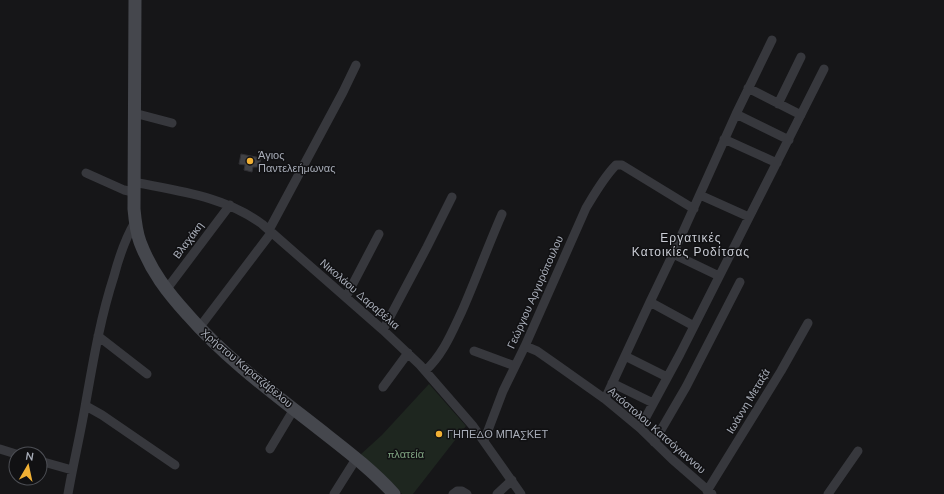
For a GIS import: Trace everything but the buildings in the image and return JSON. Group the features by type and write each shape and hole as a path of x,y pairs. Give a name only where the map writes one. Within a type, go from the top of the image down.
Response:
{"street":[{"name":"Χρήστου Καρατζάβελου","path":"135,0 133,187 135,222 139,240 147,259 166,290 199,328 222,350 356,458 394,494"},
{"path":"605,399 673,254 724,139 772,40"},
{"path":"778,104 801,57"},
{"path":"199,328 270,231 356,65"},
{"path":"640,428 694,326 824,69"},
{"path":"748,88 801,115"},
{"path":"134,113 172,123"},
{"path":"736,114 789,140"},
{"path":"724,139 777,163"},
{"name":"Γεώργιου Αργυρόπουλου","path":"484,441 503,391 525,346 586,208 611,170 616,165 622,165 694,208"},
{"name":"Νικολάου Δαραβέλια","path":"86,173 124,190 133,187 198,194 230,205 252,216 408,352 473,426 521,494"},
{"path":"700,195 749,217"},
{"path":"383,330 452,197"},
{"name":"Βλαχάκη","path":"166,290 230,205"},
{"path":"426,371 439,356 447,342 475,282 502,214"},
{"path":"68,494 86,406 98,336 108,292 129,232 135,222"},
{"path":"346,297 379,234"},
{"path":"673,254 719,276"},
{"path":"654,442 686,387 740,282"},
{"path":"650,302 694,326"},
{"name":"Ιωάννη Μεταξά","path":"709,492 808,323"},
{"path":"98,336 147,374"},
{"name":"Απόστολου Κατσόγιαννου","path":"525,346 557,365 605,399 640,428 709,492"},
{"path":"474,351 515,366"},
{"path":"383,387 408,352"},
{"path":"625,356 667,377"},
{"path":"612,383 653,403"},
{"path":"86,406 102,415 175,465"},
{"path":"270,449 294,409"},
{"path":"828,494 858,451"},
{"path":"334,494 356,458"},
{"path":"48,463 72,470"},
{"path":"497,494 512,480"},
{"path":"453,494 457,491 462,491 467,494"}],"green space":[{"name":"πλατεία","path":"429,384 466,426 413,494 402,494 386,477 360,455 382,435"}],"place":[{"name":"Άγιος Παντελεήμωνας","path":"250,161"},
{"name":"ΓΗΠΕΔΟ ΜΠΑΣΚΕΤ","path":"439,434"}],"district":[{"name":"Εργατικές Κατοικίες Ροδίτσας","path":"691,245"}]}
